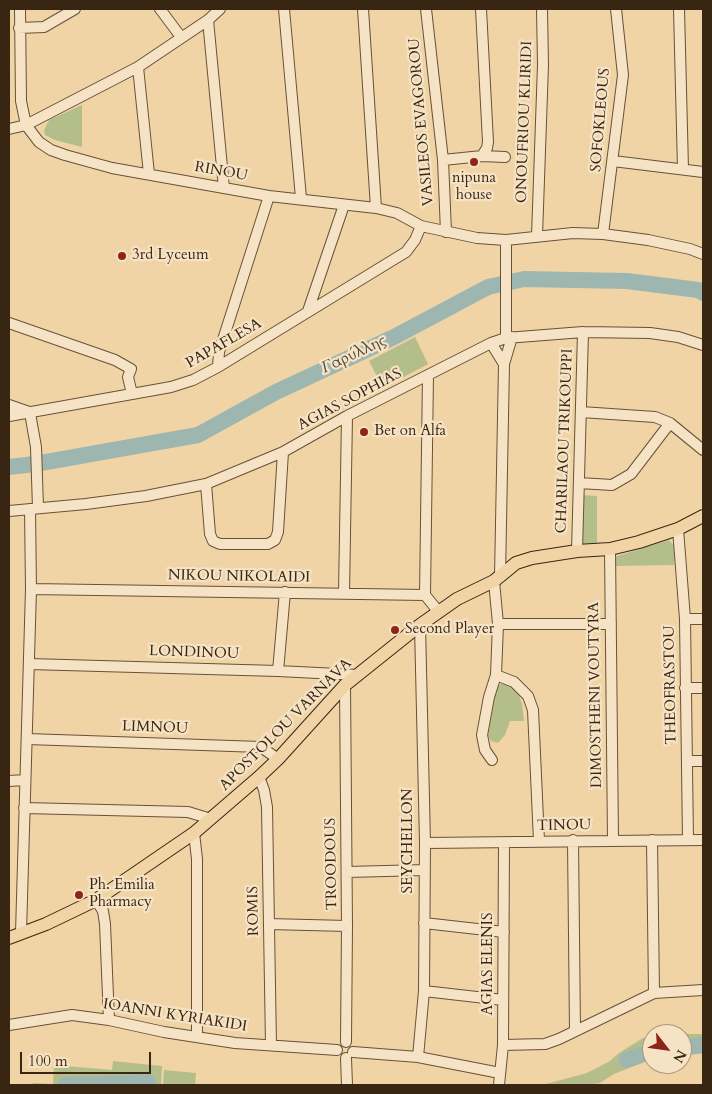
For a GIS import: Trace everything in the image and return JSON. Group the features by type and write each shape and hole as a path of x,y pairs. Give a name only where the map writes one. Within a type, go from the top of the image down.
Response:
{"main road":[{"name":"APOSTOLOU VARNAVA","path":"9,938 46,924 96,900 194,833 278,759 345,685 438,611 456,599 497,579 516,564 532,558 577,551 610,549 639,542 678,529 703,516"}],"street":[{"path":"20,9 21,101 26,125"},
{"path":"20,28 44,27 75,9"},
{"path":"160,9 181,37"},
{"path":"9,129 26,125 138,67 208,20 220,9"},
{"path":"284,9 300,198"},
{"path":"363,9 376,208"},
{"name":"VASILEOS EVAGOROU","path":"426,9 443,160 446,232"},
{"path":"481,9 488,142 482,156"},
{"name":"ONOUFRIOU KLIRIDI","path":"537,236 543,65 542,9"},
{"name":"SOFOKLEOUS","path":"603,234 622,75 616,9"},
{"path":"679,9 683,169"},
{"path":"208,20 224,188"},
{"path":"138,67 149,174"},
{"name":"RINOU","path":"26,125 39,142 51,150 112,168 269,196 376,208 396,213 421,226 477,238 506,240 573,233 603,234 648,240 703,254"},
{"path":"443,160 482,156 505,157"},
{"path":"613,161 703,172"},
{"path":"218,367 218,352 269,196"},
{"path":"308,312 344,204"},
{"name":"PAPAFLESA","path":"9,416 172,387 193,380 218,367 406,252 416,240 421,226"},
{"path":"492,760 485,750 482,735 489,697 496,674 504,364 509,337 505,308 506,240"},
{"path":"9,323 115,360 131,369 128,376 132,394"},
{"name":"AGIAS SOPHIAS","path":"9,511 146,496 206,484 283,452 347,416 491,343 509,337 583,332 650,333 678,337 703,345"},
{"name":"CHARILAOU TRIKOUPPI","path":"577,551 583,332"},
{"path":"491,343 504,364"},
{"path":"428,375 425,596 438,611"},
{"path":"9,405 30,412 36,446 38,484 34,508 21,933"},
{"path":"581,412 655,417 670,423 703,450"},
{"path":"344,593 347,416"},
{"path":"579,483 612,485 631,474 670,423"},
{"path":"206,484 210,534 213,541 220,544 268,544 275,540 278,532 283,452"},
{"name":"THEOFRASTOU","path":"678,529 685,619 688,840"},
{"name":"DIMOSTHENI VOUTYRA","path":"610,549 613,840"},
{"name":"NIKOU NIKOLAIDI","path":"31,589 344,593 425,596"},
{"path":"278,671 285,592"},
{"path":"685,619 703,619"},
{"path":"498,624 611,624"},
{"name":"SEYCHELLON","path":"418,1057 424,991 425,843 420,625"},
{"name":"LONDINOU","path":"29,664 358,675"},
{"path":"496,674 514,682 528,696 533,710 539,841"},
{"name":"TROODOUS","path":"345,685 346,1042"},
{"path":"685,688 703,688"},
{"name":"LIMNOU","path":"27,739 261,746 278,759"},
{"path":"687,761 703,761"},
{"name":"ROMIS","path":"259,777 267,806 270,924 270,1045"},
{"path":"9,781 25,780"},
{"path":"24,808 188,812 211,820"},
{"path":"194,833 197,859 197,1036"},
{"path":"573,840 575,1031"},
{"path":"652,840 654,993"},
{"name":"TINOU","path":"425,843 703,840"},
{"name":"AGIAS ELENIS","path":"499,1085 503,1045 504,843"},
{"path":"347,872 424,870"},
{"path":"96,900 102,910 106,924 109,1020"},
{"path":"424,923 504,932"},
{"path":"270,924 347,926"},
{"path":"503,1045 545,1044 654,993 703,990"},
{"path":"424,991 503,1000"},
{"name":"IOANNI KYRIAKIDI","path":"9,1025 72,1015 234,1043 337,1050"},
{"path":"347,1085 350,1055 352,1047 346,1042 339,1045 337,1050 341,1057 350,1055 418,1057 500,1073"}],"green space":[{"path":"82,105 82,147 55,140 45,135 44,130 49,120"},
{"path":"415,337 428,364 383,388 369,361"},
{"path":"582,495 597,496 597,545 585,547 581,543"},
{"path":"669,540 675,547 674,565 615,566 614,557"},
{"path":"507,682 518,692 524,721 510,721 505,735 498,743 491,741 487,734 486,726 496,686"},
{"path":"692,1034 703,1034 703,1050 692,1051"},
{"path":"642,1039 642,1063 614,1074 600,1083 586,1085 542,1085 587,1073 610,1061"},
{"path":"113,1061 162,1066 161,1085 29,1085 34,1083 53,1084 54,1065 112,1070"},
{"path":"164,1070 196,1073 195,1085 163,1085"}],"waterway":[{"name":"Γαρύλλης","path":"9,467 198,435 276,392 394,337 488,287 524,279 627,281 698,290 703,293"},
{"name":"Γαρύλλης","path":"692,1047 703,1045"},
{"name":"Γαρύλλης","path":"627,1060 642,1055"},
{"name":"Γαρύλλης","path":"66,1085 148,1082"}],"place":[{"name":"nipuna house","path":"474,162"},
{"name":"3rd Lyceum","path":"122,256"},
{"name":"Bet on Alfa","path":"364,432"},
{"name":"Second Player","path":"395,630"},
{"name":"Ph. Emilia Pharmacy","path":"79,895"}]}
